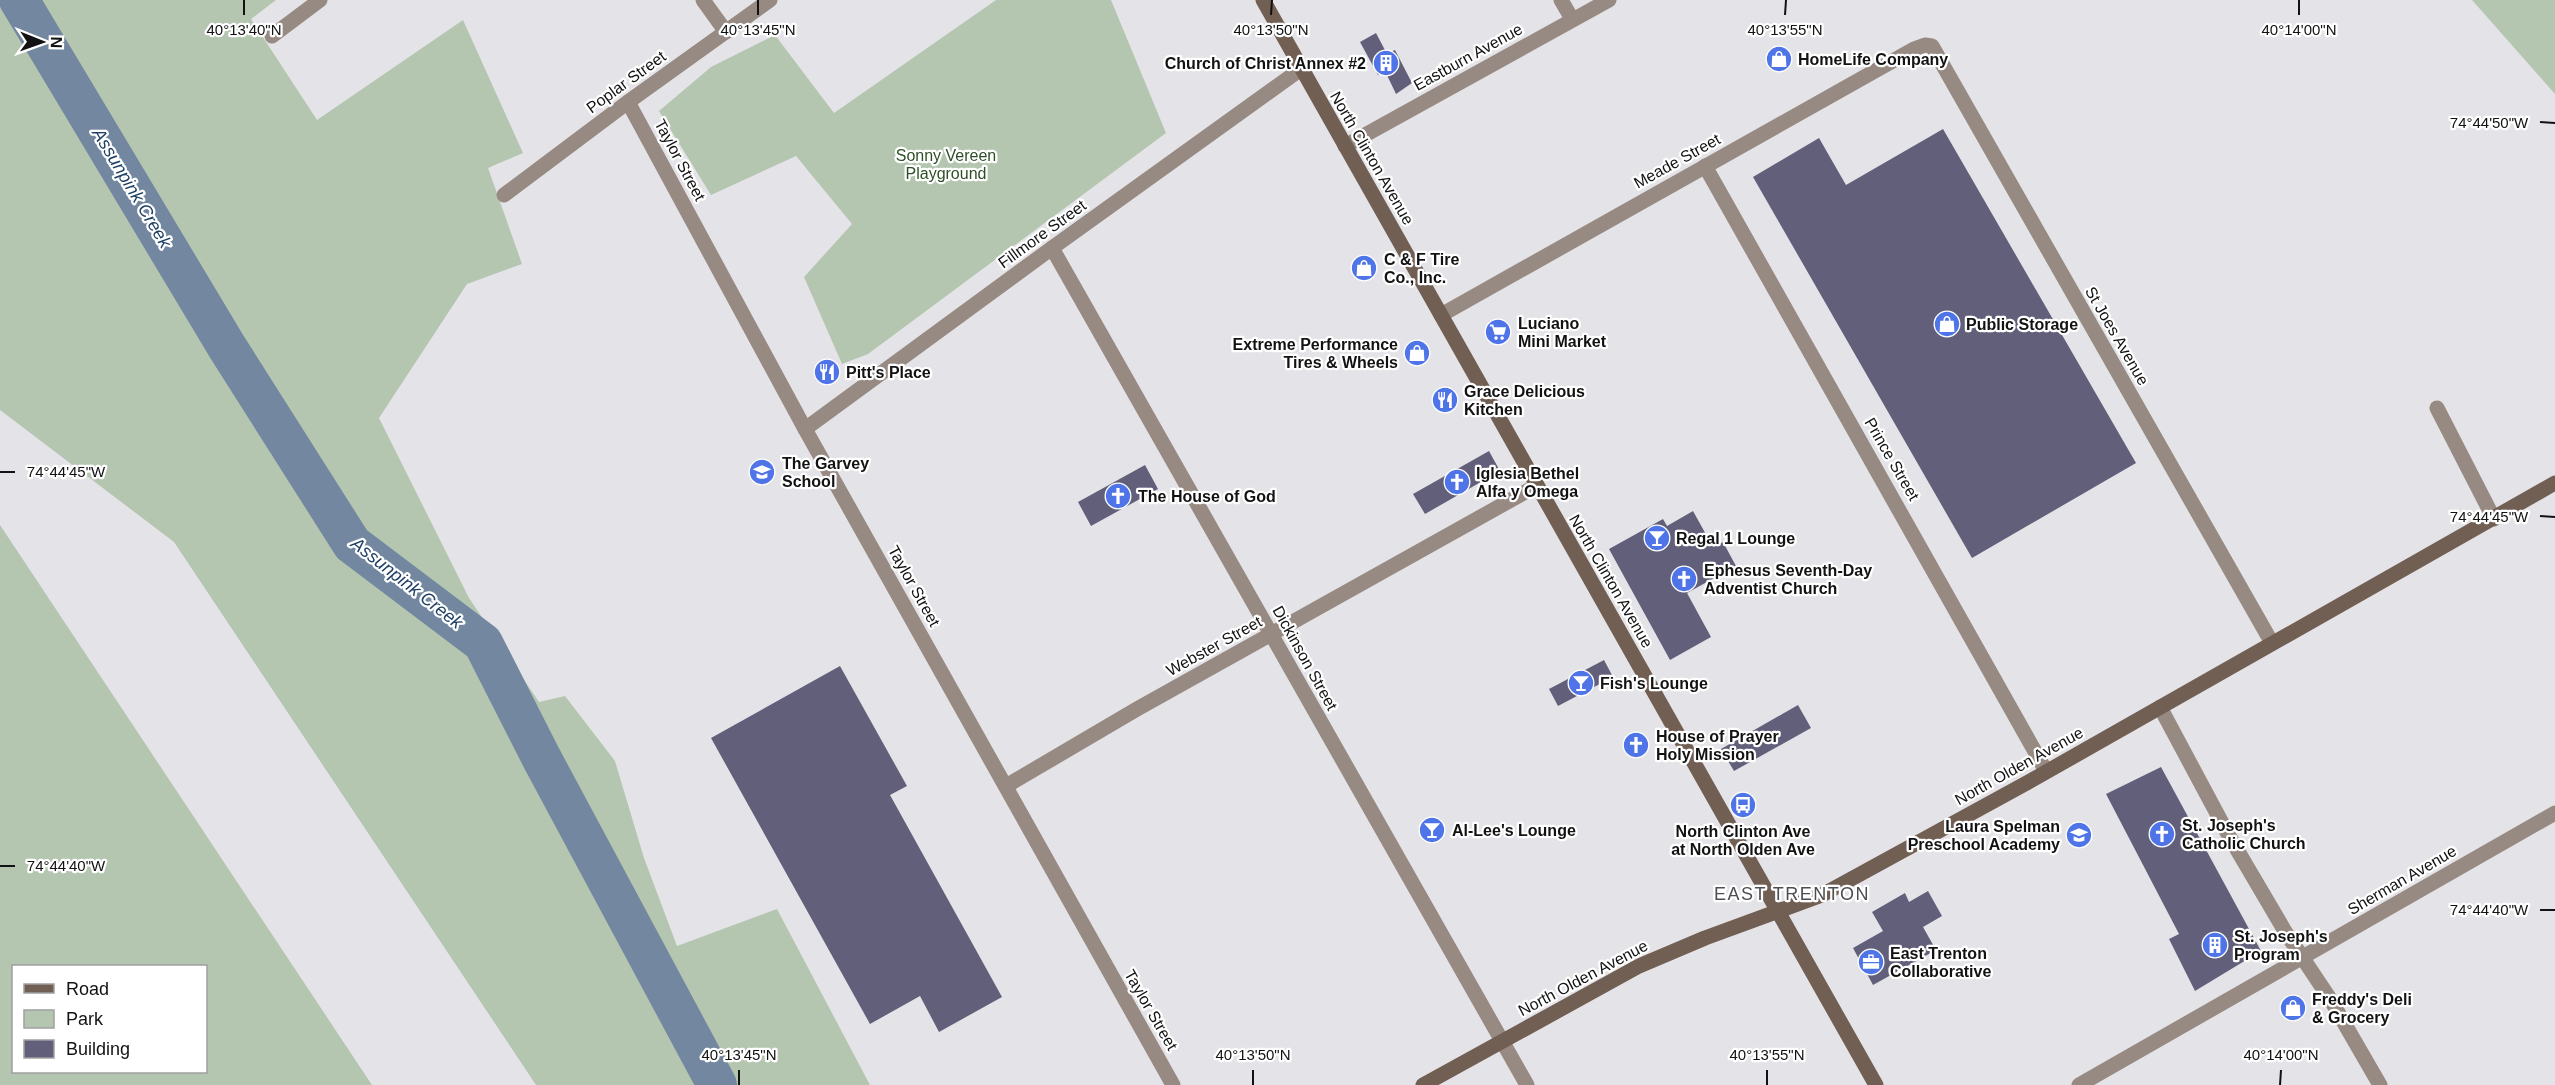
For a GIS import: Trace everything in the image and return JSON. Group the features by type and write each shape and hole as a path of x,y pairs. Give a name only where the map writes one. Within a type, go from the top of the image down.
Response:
{"main road":[{"name":"North Clinton Avenue","path":"1263,0 1876,1085"},
{"name":"North Olden Avenue","path":"1423,1085 1639,966 1705,938 1822,895 2555,483"}],"street":[{"path":"272,36 320,0"},
{"path":"703,0 726,32"},
{"name":"Poplar Street","path":"504,195 770,0"},
{"path":"1561,0 1572,20"},
{"name":"Eastburn Avenue","path":"1345,146 1609,0"},
{"name":"Meade Street","path":"1441,315 1914,49 1925,45 1932,46"},
{"name":"St Joes Avenue","path":"1932,46 2272,643"},
{"name":"Fillmore Street","path":"805,429 1301,69"},
{"name":"Taylor Street","path":"628,102 805,429 1173,1085"},
{"name":"Prince Street","path":"1705,166 2046,771"},
{"name":"Dickinson Street","path":"1052,248 1527,1085"},
{"path":"2437,408 2494,519"},
{"name":"Webster Street","path":"1006,786 1536,486"},
{"path":"2160,707 2229,836 2332,1002 2380,1085"},
{"name":"Sherman Avenue","path":"2079,1085 2555,813"}],"green space":[{"path":"0,0 276,0 251,19 317,120 463,20 523,153 488,168 522,264 467,284 379,418 469,598 539,702 565,696 615,761 644,858 677,946 777,909 870,1085 536,1085 174,542 0,410"},
{"name":"Sonny Vereen Playground","path":"996,0 1111,0 1166,133 868,354 842,364 804,277 852,224 796,156 711,195 659,111 711,67 775,35 834,113"},
{"path":"2472,0 2555,0 2555,94"},
{"path":"0,525 372,1085 0,1085"}],"building":[{"name":"Church of Christ Annex #2","path":"1376,33 1387,54 1395,50 1412,83 1396,94 1385,71 1378,75 1360,42"},
{"name":"Public Storage","path":"1943,129 2136,463 1972,558 1753,177 1819,138 1846,185"},
{"name":"Iglesia Bethel Alfa y Omega","path":"1489,451 1500,471 1425,514 1413,494"},
{"name":"The House of God","path":"1145,465 1158,489 1091,526 1078,502"},
{"path":"1693,511 1713,547 1723,542 1736,566 1687,593 1711,637 1670,660 1609,549 1663,519 1667,526"},
{"name":"Fish's Lounge","path":"1604,660 1613,677 1558,706 1549,689"},
{"path":"840,666 907,786 890,795 1002,997 939,1032 920,996 870,1024 711,738"},
{"path":"1798,705 1811,728 1734,771 1721,749"},
{"path":"2161,767 2261,951 2195,991 2169,939 2179,934 2106,794"},
{"path":"1928,891 1942,916 1923,927 1936,950 1873,985 1853,948 1883,931 1872,912 1905,893 1909,902"}],"waterway":[{"name":"Assunpink Creek","path":"19,0 227,347 352,544 483,643 542,759 717,1085"}],"place":[{"name":"HomeLife Company","path":"1779,59"},
{"name":"Church of Christ Annex #2","path":"1386,63"},
{"name":"C & F Tire Co., Inc.","path":"1364,268"},
{"name":"Public Storage","path":"1947,324"},
{"name":"Luciano Mini Market","path":"1498,332"},
{"name":"Extreme Performance Tires & Wheels","path":"1417,353"},
{"name":"Pitt's Place","path":"827,372"},
{"name":"Grace Delicious Kitchen","path":"1445,400"},
{"name":"The Garvey School","path":"762,472"},
{"name":"Iglesia Bethel Alfa y Omega","path":"1457,482"},
{"name":"The House of God","path":"1118,496"},
{"name":"Regal 1 Lounge","path":"1657,538"},
{"name":"Ephesus Seventh-Day Adventist Church","path":"1684,579"},
{"name":"Fish's Lounge","path":"1581,683"},
{"name":"House of Prayer Holy Mission","path":"1636,745"},
{"name":"North Clinton Ave at North Olden Ave","path":"1743,805"},
{"name":"Al-Lee's Lounge","path":"1432,830"},
{"name":"St. Joseph's Catholic Church","path":"2162,834"},
{"name":"Laura Spelman Preschool Academy","path":"2079,835"},
{"name":"St. Joseph's Program","path":"2215,945"},
{"name":"East Trenton Collaborative","path":"1871,962"},
{"name":"Freddy's Deli & Grocery","path":"2293,1008"}],"district":[{"name":"EAST TRENTON","path":"1792,894"}]}
